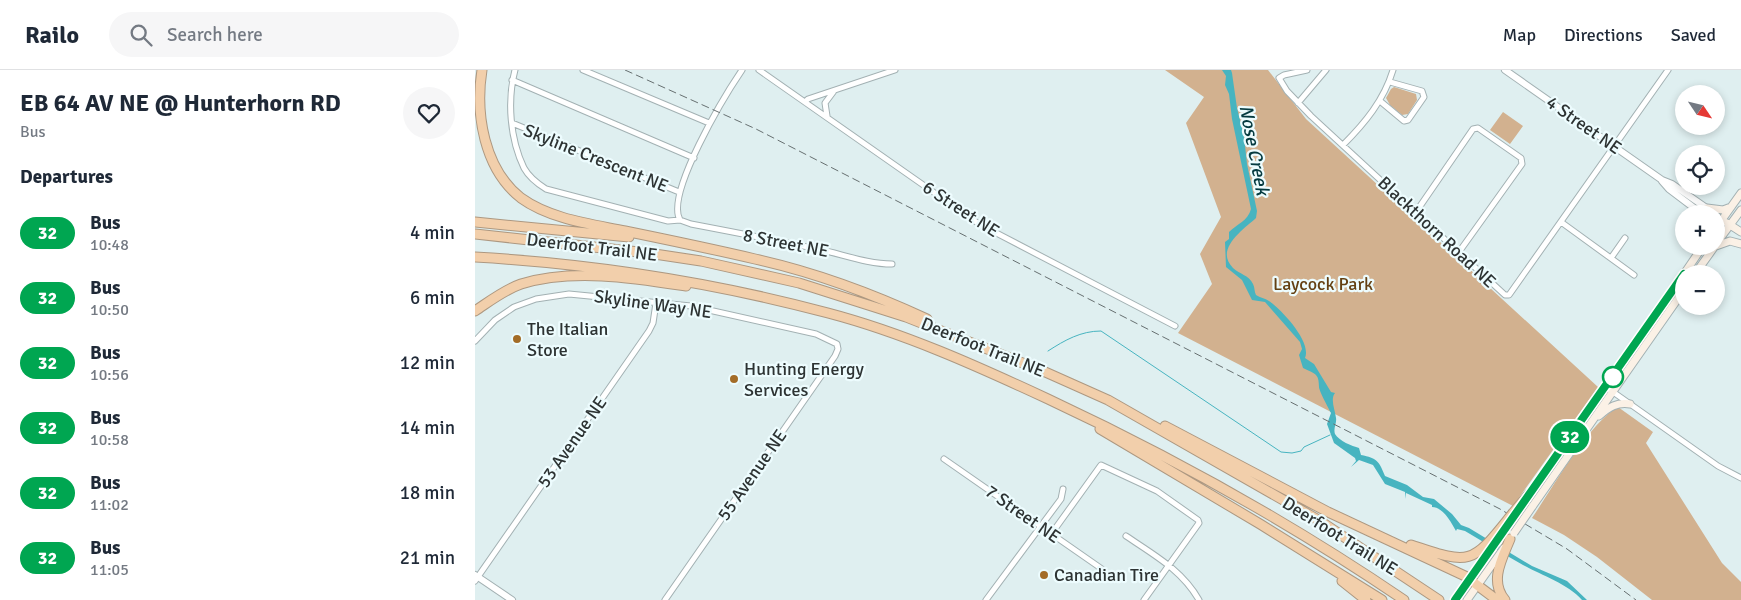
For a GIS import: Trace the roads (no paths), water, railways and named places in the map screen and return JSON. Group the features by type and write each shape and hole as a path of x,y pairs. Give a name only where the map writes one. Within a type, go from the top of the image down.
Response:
{"highway":[{"path":"482,70 479,107 483,132 491,159 506,183 529,203 570,218 758,260 808,274 890,303 1013,360"},
{"path":"475,222 653,240 758,260"},
{"name":"Deerfoot Trail NE","path":"475,234 647,253 775,277 845,296 907,317 1108,400 1320,521 1439,600"},
{"name":"Deerfoot Trail NE","path":"475,257 539,261 652,274 731,288 872,326 914,341 1012,382 1135,440 1310,539 1404,600"},
{"path":"475,311 509,289 522,284 558,277 613,278 703,289 731,288"},
{"path":"1012,382 1020,389 1092,424 1260,524 1382,600"},
{"path":"1148,422 1157,422 1328,512 1474,581 1497,600"},
{"path":"1378,534 1453,558 1465,558 1477,554 1488,545 1529,494"},
{"path":"1260,524 1366,600"},
{"path":"1505,600 1499,590 1497,575 1512,536"}],"main road":[{"path":"1725,213 1741,194"},
{"path":"1725,209 1731,207"},
{"path":"1741,210 1741,219"},
{"path":"1725,232 1741,210"},
{"name":"4 Street NE","path":"1725,226 1741,232"},
{"name":"4 Street NE","path":"1728,228 1741,244"},
{"path":"1725,243 1730,241 1741,244"},
{"path":"1529,494 1675,287"},
{"path":"1457,598 1512,536 1675,303"},
{"path":"1591,422 1612,406 1622,403 1630,404"},
{"path":"1467,600 1474,581 1515,511"}],"street":[{"name":"Skyline Crescent NE","path":"515,70 510,88 512,123 524,169 534,181 546,190 668,220 679,220"},
{"path":"583,70 709,123"},
{"path":"679,220 676,214 679,192 709,123 721,100 742,70"},
{"name":"6 Street NE","path":"759,70 979,224 1175,326"},
{"path":"805,102 808,98 895,70"},
{"name":"Blackthorn Road NE","path":"1307,70 1283,75 1279,78 1298,103 1505,295 1509,295 1668,70"},
{"path":"1298,103 1326,70"},
{"path":"1343,145 1364,123 1380,101 1390,82 1393,70"},
{"name":"4 Street NE","path":"1505,70 1662,180 1672,184 1697,205"},
{"path":"512,80 694,158"},
{"path":"1380,101 1404,121 1408,120 1424,96 1422,91 1390,82"},
{"path":"827,117 825,103 835,90"},
{"name":"Skyline Crescent NE","path":"512,123 679,192"},
{"path":"1416,212 1473,129 1478,128 1521,158 1522,164 1459,252"},
{"name":"8 Street NE","path":"679,220 847,255 874,264 892,264"},
{"path":"1561,222 1634,275"},
{"path":"1611,258 1625,238"},
{"name":"Skyline Way NE","path":"475,341 501,314 514,307 536,299 569,294 691,306 816,334 837,344 838,349"},
{"name":"53 Avenue NE","path":"476,577 649,332 653,323 656,303"},
{"name":"55 Avenue NE","path":"665,600 838,349"},
{"path":"1606,387 1723,470 1741,478"},
{"name":"7 Street NE","path":"945,459 1102,569"},
{"path":"1052,533 1101,465 1157,491 1198,520 1199,523 1144,600"},
{"path":"986,600 1061,499 1063,490"},
{"path":"1126,536 1184,577 1198,598 1190,600"},
{"path":"476,577 512,600"}],"water":[{"path":"1222,70 1231,70 1232,73 1257,211 1256,218 1233,240 1227,254 1228,261 1233,268 1251,281 1256,295 1275,305 1300,335 1306,351 1305,358 1314,364 1331,392 1335,393 1333,401 1336,420 1334,430 1337,437 1349,445 1359,448 1361,455 1371,457 1377,461 1385,476 1407,485 1423,497 1434,499 1452,514 1461,525 1532,566 1567,581 1587,600 1582,600 1569,589 1465,531 1457,529 1456,531 1440,509 1432,507 1432,505 1406,493 1406,499 1405,492 1385,484 1373,465 1359,460 1351,467 1356,461 1355,458 1334,443 1327,424 1331,413 1319,387 1317,376 1303,368 1299,355 1302,349 1300,342 1265,302 1252,300 1242,280 1226,267 1225,242 1229,239 1229,232 1245,219 1251,209 1232,119 1229,94 1225,85 1226,76"}],"waterway":[{"path":"1048,351 1073,337 1101,331 1281,452 1292,453 1301,451 1304,447 1330,435"}],"railway":[{"path":"625,70 756,129 1500,509 1567,549 1636,600"}],"place":[{"name":"The Italian Store","path":"517,339"},
{"name":"Hunting Energy Services","path":"734,379"},
{"name":"Canadian Tire","path":"1044,575"}],"water label":[{"name":"Nose Creek","path":"1254,150"}],"park label":[{"name":"Laycock Park","path":"1323,284"}]}
